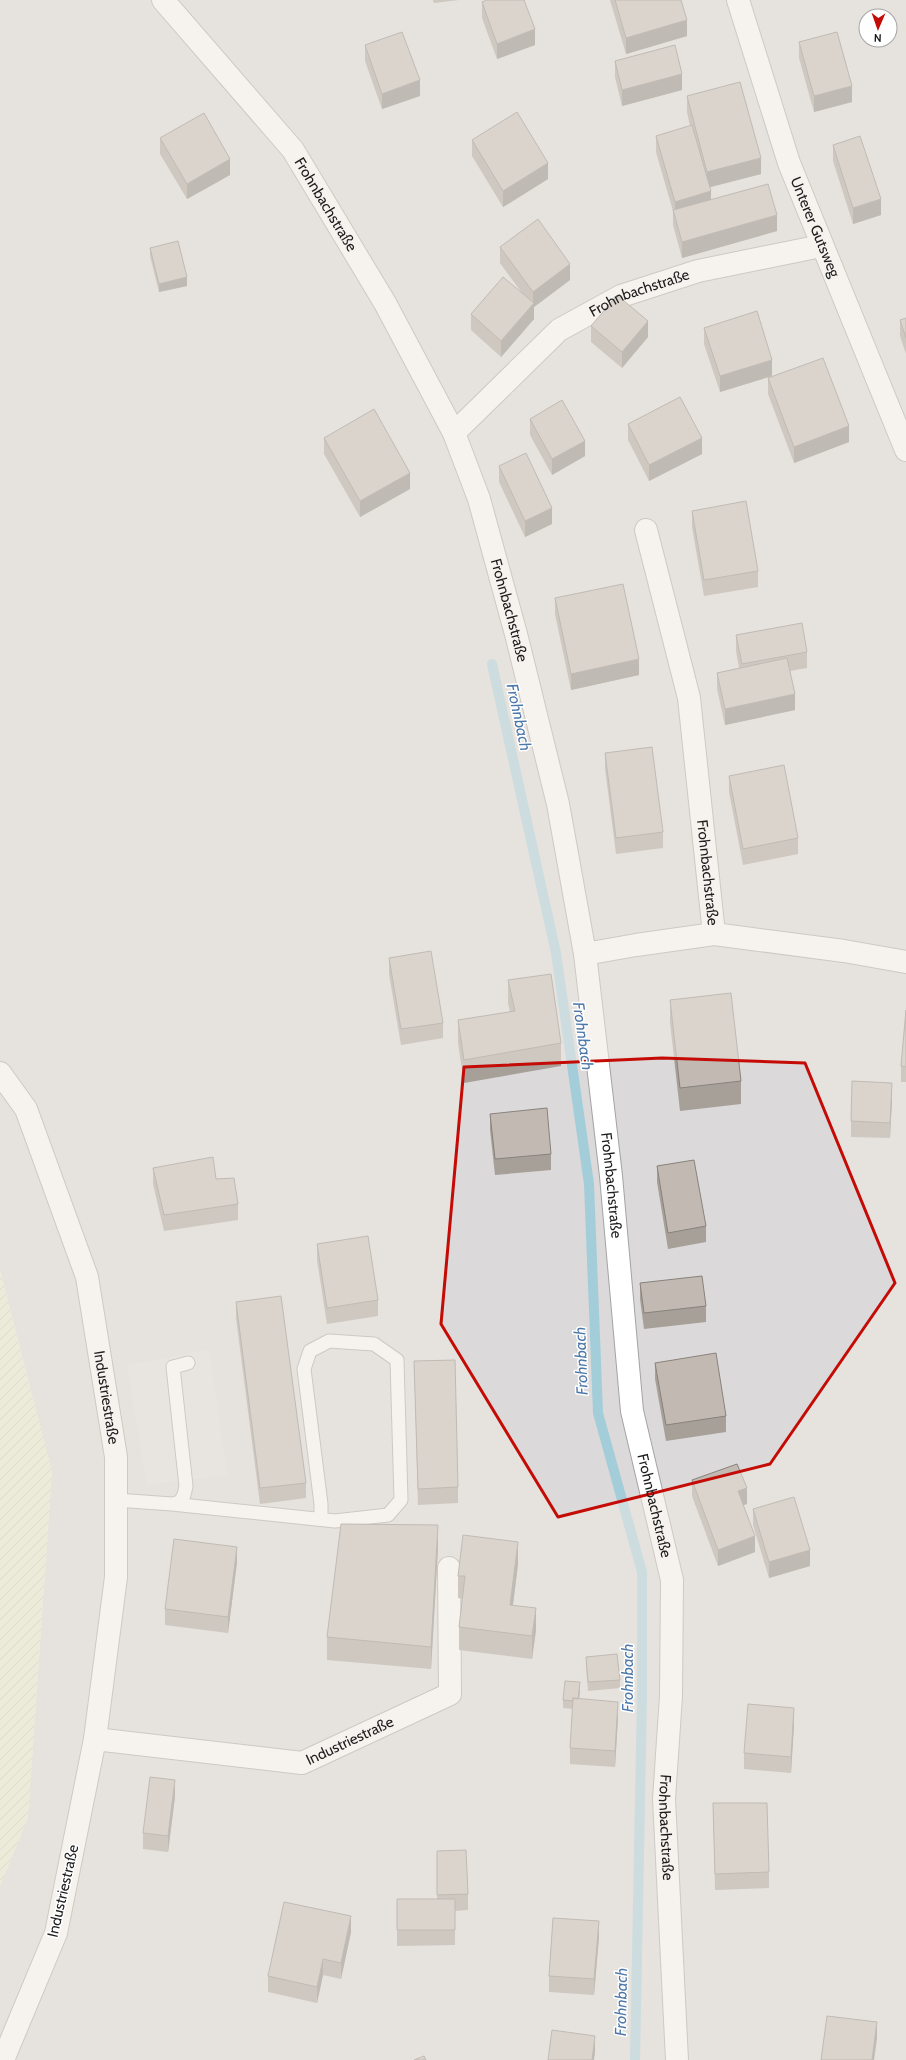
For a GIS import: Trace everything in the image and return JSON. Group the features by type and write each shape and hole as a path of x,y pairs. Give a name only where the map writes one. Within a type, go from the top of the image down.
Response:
{"street":[{"name":"Frohnbachstraße","path":"163,0 293,150 385,303 454,433 479,499 516,634 558,804 585,954 611,1176 632,1411 672,1580 672,1696 664,1799 677,2060"},
{"name":"Unterer Gutsweg","path":"738,0 789,163 906,450"},
{"name":"Frohnbachstraße","path":"454,433 559,330 621,296 698,271 822,246"},
{"name":"Frohnbachstraße","path":"646,530 689,698 714,934"},
{"name":"Frohnbachstraße","path":"585,954 714,934 844,951 906,962"},
{"name":"Industriestraße","path":"0,1074 26,1109 87,1277 116,1457 116,1577 95,1739 56,1933 3,2060"},
{"name":"Industriestraße","path":"95,1739 302,1763 450,1694 449,1568"}],"lane":[{"path":"116,1500 172,1504 335,1521 388,1515 401,1500 397,1360 374,1344 328,1341 310,1351 304,1369 321,1504 321,1519"},
{"path":"172,1504 180,1502 184,1495 186,1486 173,1367 188,1363"}],"highlighted area":[{"path":"662,1058 805,1063 895,1283 770,1464 558,1517 441,1324 464,1067"}],"shaded area":[{"path":"0,0 906,0 906,2060 0,2060 0,1886 28,1818 52,1472 0,1270"},
{"path":"209,1350 227,1475 147,1485 127,1365"}],"green space":[{"path":"0,1270 52,1472 28,1818 0,1886"}],"building":[{"path":"487,0 524,0 535,29 497,44 482,2"},
{"path":"615,0 681,0 687,20 626,38"},
{"path":"402,32 420,80 382,94 365,45"},
{"path":"837,32 852,86 814,96 799,42"},
{"path":"675,45 682,74 622,90 615,61"},
{"path":"740,82 761,158 707,172 687,96"},
{"path":"517,112 548,163 503,191 472,140"},
{"path":"204,113 230,159 187,184 160,138"},
{"path":"692,125 711,191 675,202 656,136"},
{"path":"860,136 881,199 853,208 833,145"},
{"path":"768,184 777,215 682,242 673,210"},
{"path":"538,219 570,264 533,292 500,247"},
{"path":"178,241 187,277 159,284 150,248"},
{"path":"503,277 534,303 501,341 471,314"},
{"path":"617,295 648,321 622,352 591,326"},
{"path":"757,311 772,360 720,376 704,328"},
{"path":"906,318 906,338 900,320"},
{"path":"823,358 849,426 794,447 768,378"},
{"path":"680,397 702,438 649,465 628,424"},
{"path":"562,400 585,441 552,459 530,419"},
{"path":"374,409 410,473 360,501 324,438"},
{"path":"526,453 552,508 525,521 499,466"},
{"path":"746,501 758,571 704,580 692,511"},
{"path":"623,584 639,659 571,674 555,598"},
{"path":"802,623 807,652 742,664 736,635"},
{"path":"787,658 795,694 725,709 717,673"},
{"path":"652,747 663,832 616,838 605,753"},
{"path":"784,765 798,838 743,849 729,776"},
{"path":"431,951 443,1023 401,1029 389,958"},
{"path":"551,974 561,1043 464,1060 458,1020 515,1011 508,980"},
{"path":"731,993 741,1081 680,1088 670,1000"},
{"path":"906,1010 906,1067 901,1066"},
{"path":"852,1081 892,1083 890,1123 851,1121"},
{"path":"547,1108 551,1154 495,1159 490,1114"},
{"path":"213,1157 216,1179 234,1178 238,1204 164,1215 153,1168"},
{"path":"694,1160 706,1226 668,1233 657,1166"},
{"path":"368,1236 378,1300 327,1308 317,1244"},
{"path":"702,1276 706,1306 644,1313 640,1283"},
{"path":"281,1296 306,1483 260,1488 236,1302"},
{"path":"716,1353 726,1416 666,1425 655,1363"},
{"path":"455,1360 458,1487 418,1489 414,1361"},
{"path":"737,1464 747,1488 738,1491 755,1536 718,1550 692,1480"},
{"path":"794,1497 810,1550 769,1562 753,1509"},
{"path":"341,1524 438,1525 431,1647 327,1637"},
{"path":"463,1535 518,1542 510,1605 536,1608 532,1636 459,1627 465,1576 458,1576"},
{"path":"174,1539 237,1547 228,1617 165,1609"},
{"path":"617,1654 620,1680 588,1682 586,1657"},
{"path":"565,1681 580,1682 578,1699 573,1698 573,1701 563,1700"},
{"path":"573,1698 618,1702 615,1751 570,1748"},
{"path":"748,1704 794,1708 791,1757 744,1753"},
{"path":"150,1777 175,1780 168,1836 143,1833"},
{"path":"713,1803 767,1803 769,1872 715,1874"},
{"path":"466,1850 468,1894 437,1895 437,1851"},
{"path":"397,1899 455,1899 455,1930 397,1930"},
{"path":"284,1902 351,1916 341,1963 323,1959 317,1987 268,1976"},
{"path":"553,1918 599,1921 594,1979 549,1976"},
{"path":"827,2016 877,2022 872,2060 821,2060"},
{"path":"552,2030 595,2036 592,2060 548,2060"},
{"path":"424,2056 426,2060 414,2060"}],"waterway":[{"name":"Frohnbach","path":"492,664 556,953 589,1184 598,1413 642,1572 642,1696 635,2060"}]}
